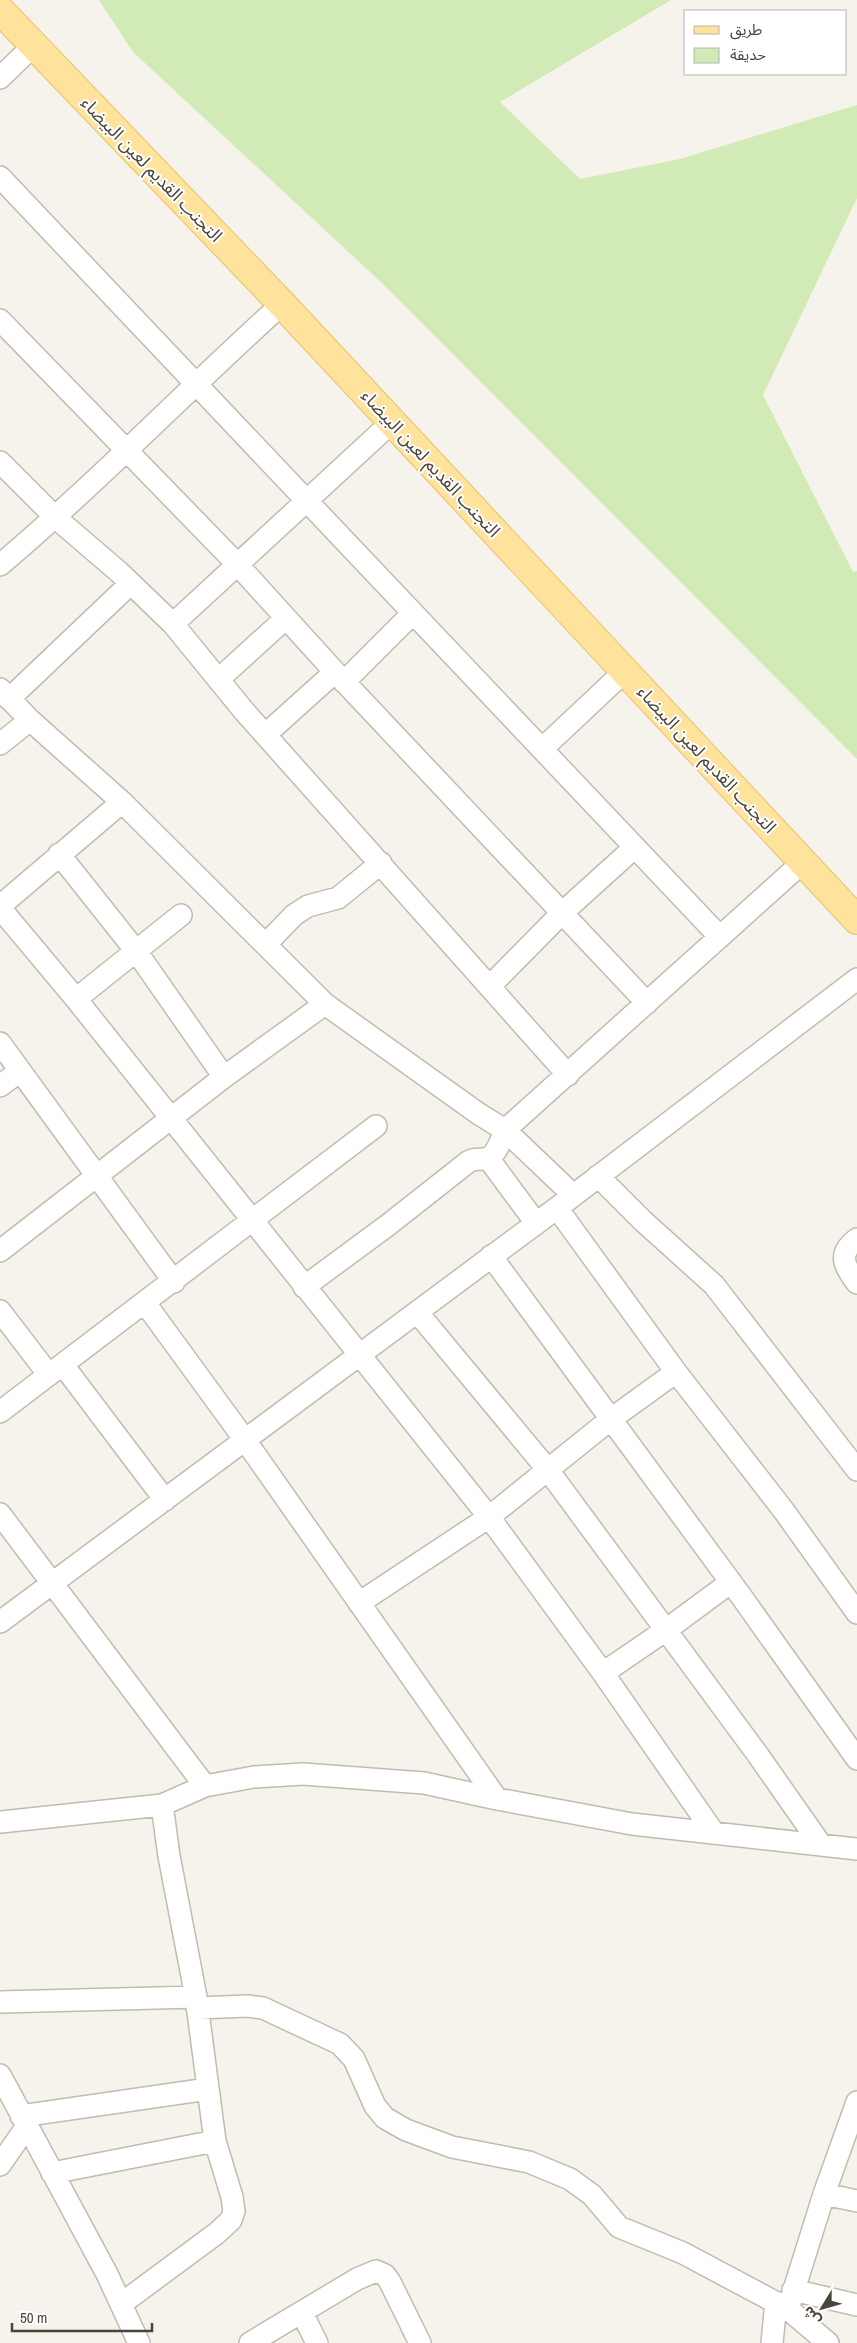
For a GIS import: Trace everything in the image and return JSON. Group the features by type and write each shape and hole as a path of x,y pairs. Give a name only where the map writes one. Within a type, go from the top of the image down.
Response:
{"main road":[{"name":"التجنب القديم لعين البيضاء","path":"0,10 282,304 857,920"}],"street":[{"path":"0,78 34,46"},
{"path":"0,177 720,937"},
{"path":"0,565 56,518 196,382 282,304"},
{"path":"0,320 128,449 238,564 340,677 647,1003"},
{"path":"173,624 392,422"},
{"path":"0,462 56,518 82,539 173,624 266,734 568,1075"},
{"path":"130,584 5,694 30,720 122,802 325,1004 505,1130 565,1201 676,1372 784,1511 857,1613"},
{"path":"266,734 340,677 412,614"},
{"path":"219,679 286,618"},
{"path":"542,749 625,672"},
{"path":"0,744 30,720"},
{"path":"122,802 0,907 76,999 170,1120 489,1517 603,1673 714,1833"},
{"path":"490,986 562,913 635,847"},
{"path":"60,854 136,951 224,1077"},
{"path":"304,1287 388,1225 468,1162 475,1158 488,1158 496,1150 505,1130 803,862"},
{"path":"266,944 294,915 308,906 338,898 381,863"},
{"path":"76,999 181,915"},
{"path":"0,1622 536,1224 857,979"},
{"path":"0,1251 224,1077 325,1004"},
{"path":"0,1043 174,1282"},
{"path":"0,1086 20,1070"},
{"path":"0,1412 174,1282 376,1126"},
{"path":"488,1158 536,1224"},
{"path":"598,1176 643,1221 714,1285 857,1470"},
{"path":"857,1239 845,1251 844,1261 857,1284"},
{"path":"491,1256 731,1582 857,1760"},
{"path":"146,1303 245,1440 497,1799"},
{"path":"0,1311 56,1370 165,1500"},
{"path":"417,1312 548,1470 758,1755 821,1845"},
{"path":"359,1603 489,1517 611,1419 676,1372"},
{"path":"0,1514 205,1786"},
{"path":"603,1673 731,1582"},
{"path":"0,1822 162,1804 205,1786 254,1777 303,1774 424,1783 497,1799 632,1824 857,1849"},
{"path":"121,2304 218,2233 231,2220 234,2211 232,2197 215,2141 197,2002 169,1856 162,1804"},
{"path":"0,2002 197,2002 263,2008 340,2044 354,2059 375,2106 385,2118 406,2130 452,2147 528,2162 570,2179 592,2195 619,2227 683,2253 786,2301 828,2343"},
{"path":"0,2074 107,2274 139,2343"},
{"path":"24,2121 208,2089"},
{"path":"772,2343 824,2194 856,2110"},
{"path":"0,2165 24,2121"},
{"path":"52,2173 215,2141"},
{"path":"824,2194 857,2201"},
{"path":"250,2343 357,2279 376,2271 381,2272 390,2282 420,2343"},
{"path":"786,2301 857,2305"},
{"path":"302,2313 317,2343"}],"green space":[{"path":"99,0 671,0 500,102 580,179 680,159 857,105 857,198 763,395 853,572 857,571 857,759 384,285 133,52"}]}
